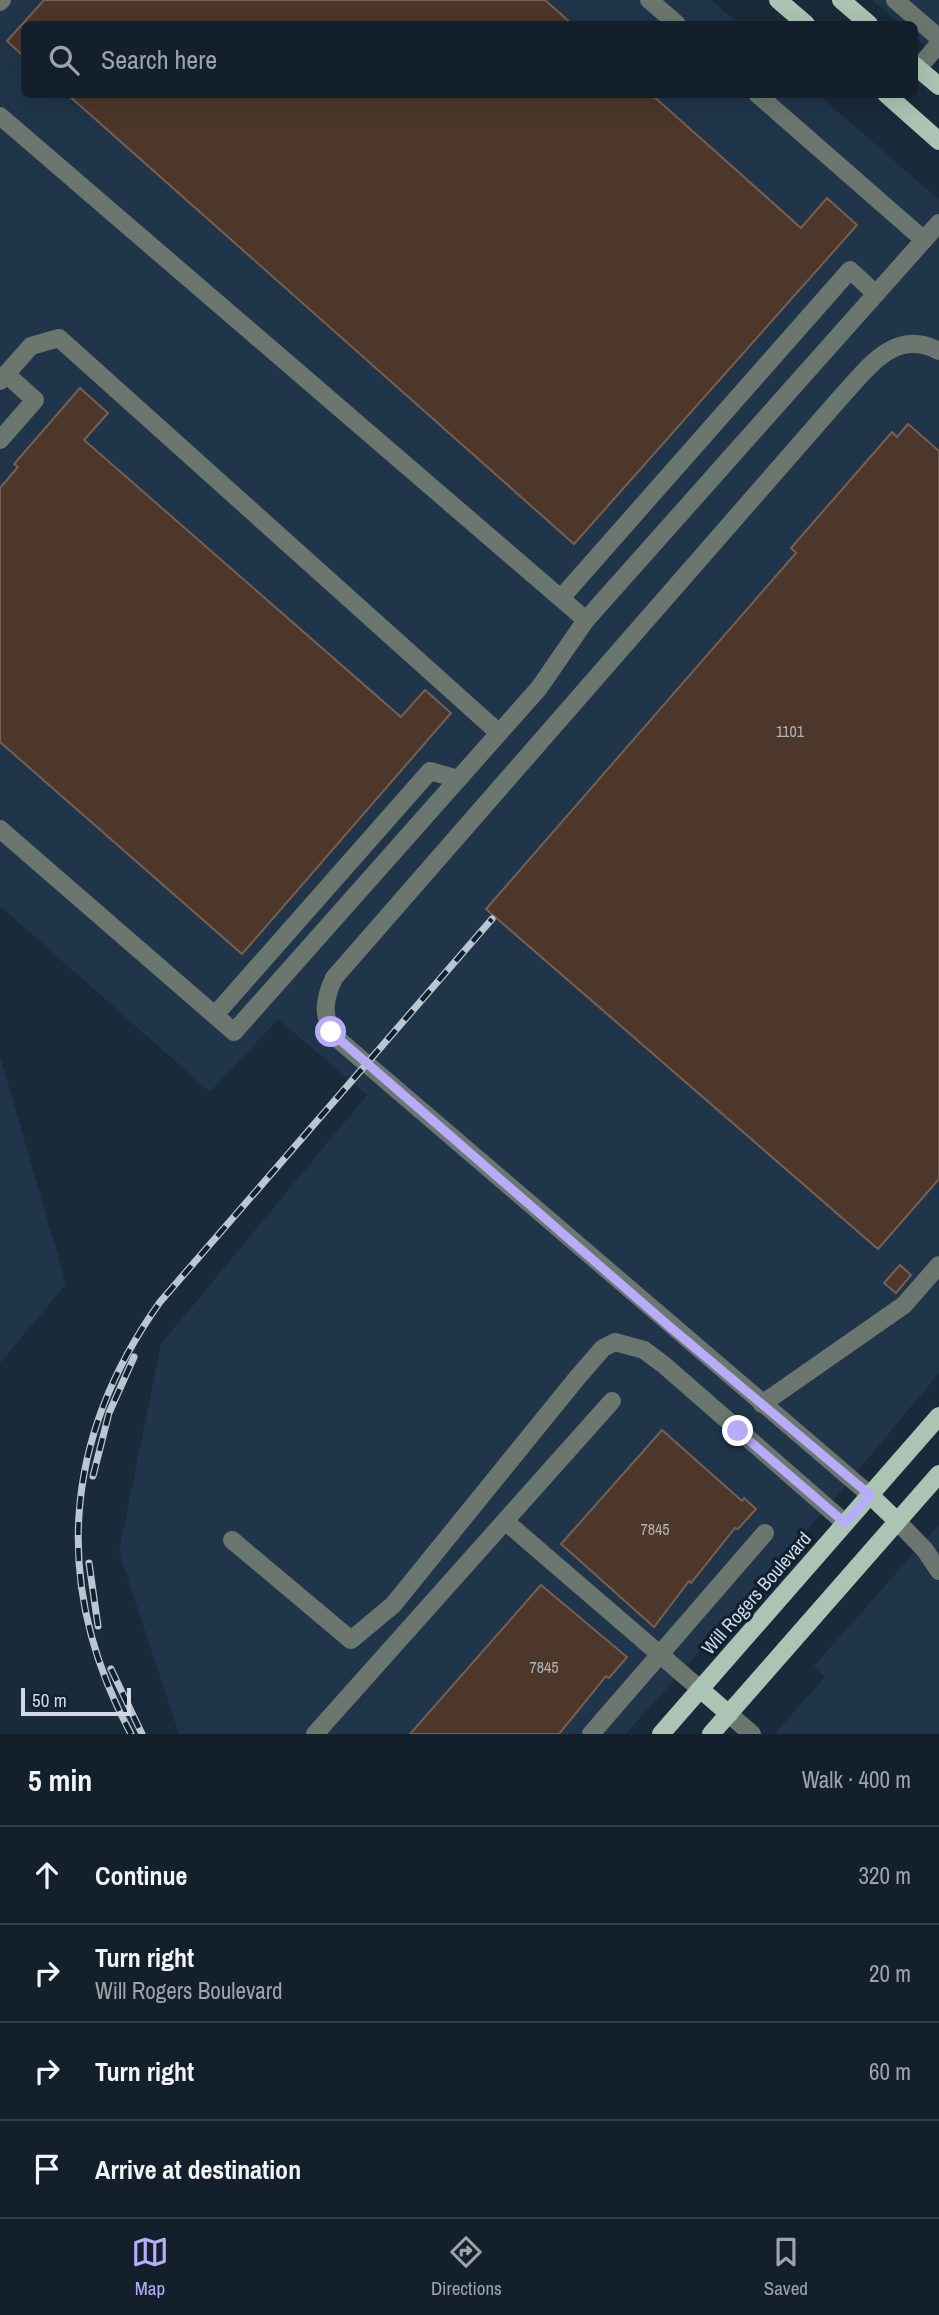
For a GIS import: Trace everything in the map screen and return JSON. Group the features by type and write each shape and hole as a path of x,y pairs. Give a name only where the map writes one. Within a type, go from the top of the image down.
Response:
{"main road":[{"path":"778,0 802,21"},
{"path":"841,0 866,21"},
{"path":"918,68 939,86"},
{"path":"891,98 939,141"},
{"name":"Will Rogers Boulevard","path":"661,1734 939,1416"},
{"path":"711,1734 939,1474"},
{"path":"870,1495 897,1521"},
{"path":"700,1689 729,1714"}],"lane":[{"path":"649,0 674,21"},
{"path":"895,0 939,38"},
{"path":"918,64 939,44"},
{"path":"762,98 924,240"},
{"path":"0,116 586,620"},
{"path":"0,829 234,1032 539,688 586,620 939,223"},
{"path":"561,598 850,270 876,294"},
{"path":"0,440 34,400 3,377 31,346 59,338 499,733"},
{"path":"870,1495 340,1041 331,1032 324,1006 334,978 841,397 895,345 917,344 939,351"},
{"path":"215,1016 430,771 458,779"},
{"path":"762,1404 904,1306 939,1265"},
{"path":"232,1540 351,1640 393,1605 577,1378 603,1348 615,1342 644,1350 664,1365 845,1523"},
{"path":"315,1734 612,1401"},
{"path":"897,1521 925,1550 939,1571"},
{"path":"506,1522 700,1689"},
{"path":"591,1734 765,1533"},
{"path":"729,1714 752,1734"}],"shaded area":[{"path":"0,0 711,0 736,21 21,21 21,98 822,98 939,200 939,1373 831,1503 626,1734 179,1734 119,1552 161,1344 367,1095 278,1019 210,1092 0,906"},
{"path":"872,0 939,0 939,58 918,40 918,21 896,21"},
{"path":"0,1056 66,1284 0,1363"},
{"path":"939,1525 939,1734 774,1734 825,1677 814,1666"}],"building":[{"path":"44,0 545,0 569,21 25,21"},
{"path":"21,25 21,54 7,41"},
{"path":"72,98 655,98 801,228 827,198 857,225 574,544"},
{"path":"80,388 108,413 84,440 401,717 425,690 451,713 242,954 0,742 0,488 18,467 14,464"},
{"path":"908,424 939,451 939,1179 878,1249 486,909 796,553 791,548 892,432 897,437"},
{"path":"900,1265 911,1275 896,1293 884,1283"},
{"path":"662,1430 742,1501 744,1498 756,1509 738,1529 735,1528 691,1583 689,1581 654,1627 561,1544"},
{"path":"541,1585 627,1657 609,1678 606,1676 559,1734 410,1734"}],"railway":[{"path":"131,1734 105,1678 88,1623 79,1568 79,1513 87,1459 103,1406 128,1353 160,1302 492,919"},
{"path":"93,1476 109,1413 134,1357"},
{"path":"89,1563 98,1626"},
{"path":"111,1669 142,1734"}],"route":[{"path":"331,1032 669,1326 870,1495 845,1523 738,1431"}]}
